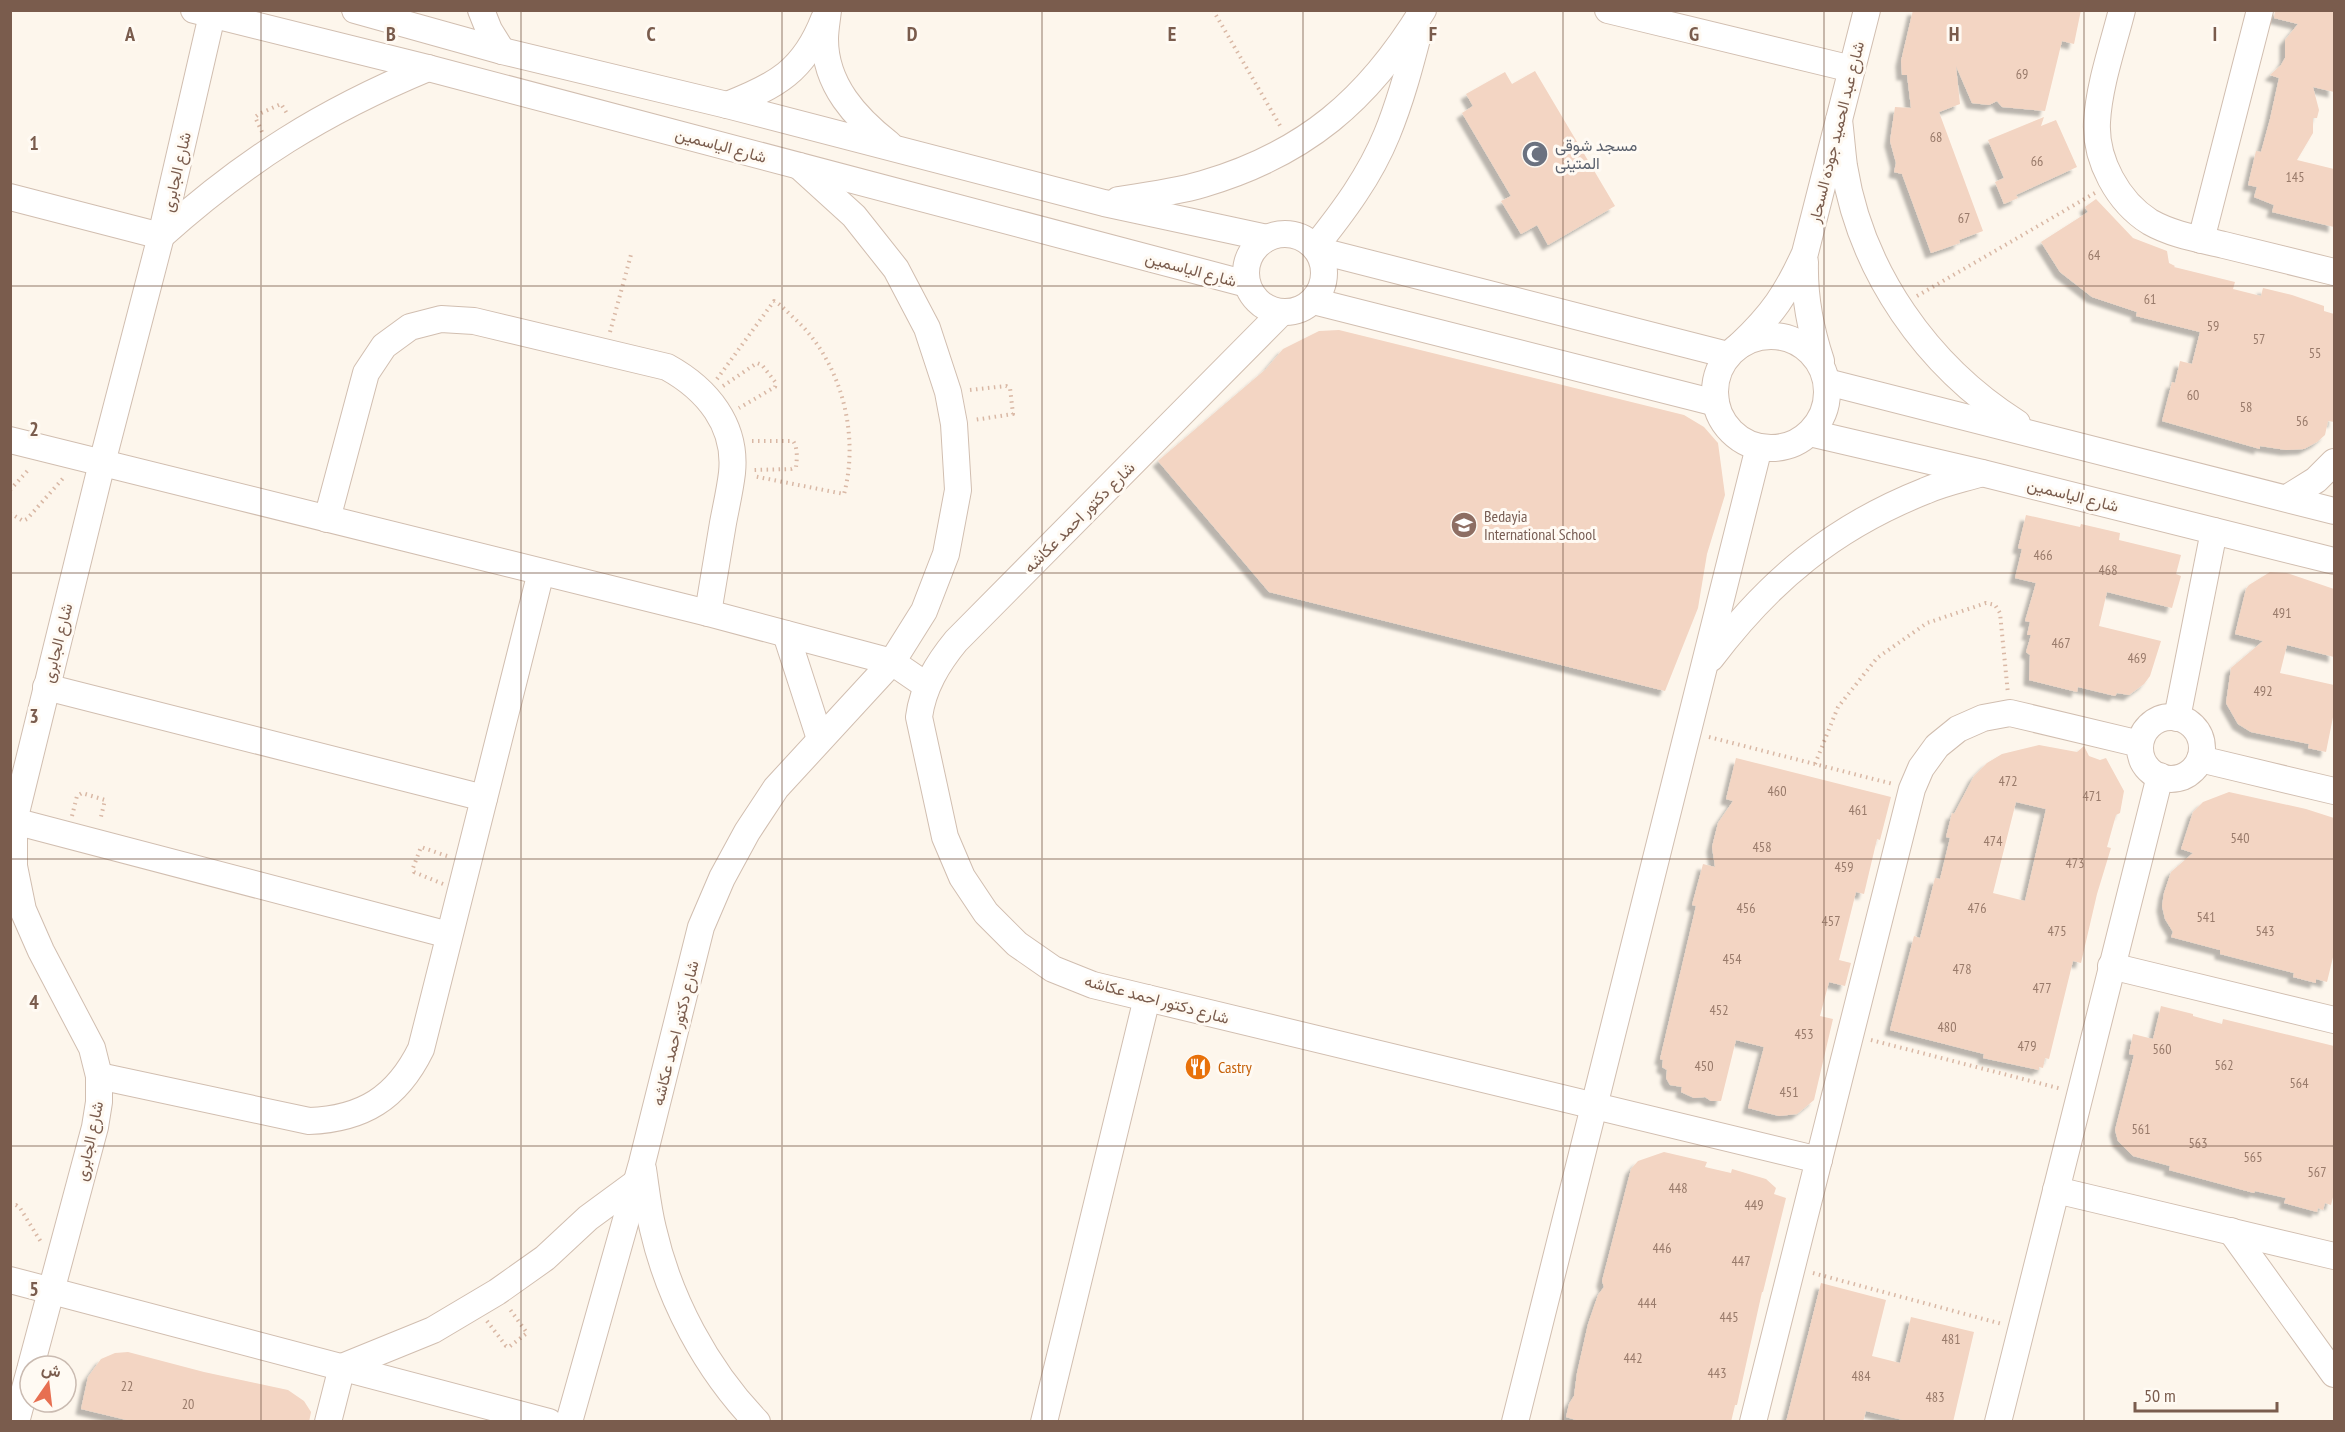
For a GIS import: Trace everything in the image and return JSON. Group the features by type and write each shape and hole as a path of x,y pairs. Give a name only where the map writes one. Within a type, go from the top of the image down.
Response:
{"street":[{"path":"481,10 489,30 502,51"},
{"path":"727,105 763,91 793,70 816,38 827,10"},
{"path":"827,10 825,39 835,82 845,102 867,127 894,148"},
{"path":"1104,203 1201,185 1248,169 1292,147 1332,119 1369,86 1400,48 1423,10"},
{"path":"1316,248 1365,178 1387,135 1404,90 1423,10"},
{"path":"1608,10 1852,69"},
{"name":"شارع عبد الحميد جوده السحار","path":"1825,375 1810,327 1804,290 1806,253 1867,10"},
{"path":"2122,10 2102,91 2097,122 2100,153 2113,183 2129,204 2150,221 2175,233 2334,272"},
{"path":"2201,240 2260,10"},
{"path":"371,12 502,51 727,105 1104,203 1267,238"},
{"name":"شارع الياسمين","path":"203,13 428,68 1247,284"},
{"name":"شارع الجابرى","path":"35,1354 95,1127 99,1102 99,1076 92,1048 41,951 23,910 14,866 14,821 46,687 92,460 161,236 203,13"},
{"path":"10,197 161,236 232,175 297,132 348,104 428,68"},
{"path":"1839,120 1844,166 1856,215 1874,262 1898,307 1926,345 1959,379 1995,409 2035,434"},
{"name":"شارع دكتور احمد عكاشه","path":"569,1422 639,1172 702,927 722,878 747,832 776,788 892,662 924,611 946,554 958,490 954,424 948,392 927,328 896,269 854,216 799,166"},
{"path":"1316,248 1325,270 1320,292 1313,301 1299,310 1282,312 1273,310 1257,300 1247,284 1245,273 1251,252 1267,238 1277,234 1298,236 1316,248 1734,350"},
{"name":"شارع عبد الحميد جوده السحار","path":"1734,350 1766,320 1789,288 1806,253"},
{"path":"1313,301 1716,403"},
{"name":"شارع دكتور احمد عكاشه","path":"1282,312 956,640 944,655 927,686 921,702 919,717 945,837 962,877 986,913 1017,944 1053,969 1093,985 1819,1160"},
{"path":"327,519 366,373 384,346 410,327 441,319 474,321 667,367 688,379 712,403 730,442 732,471 708,613"},
{"path":"1771,335 1802,344 1814,355 1825,375 1828,396 1819,422 1799,441 1786,446 1759,447 1747,442 1727,426 1716,403 1716,378 1734,350 1755,338 1771,335"},
{"path":"1825,375 2035,434 2334,511"},
{"name":"شارع الياسمين","path":"1810,433 1982,473 2334,561"},
{"path":"10,440 708,613 892,662 927,686"},
{"path":"1515,1422 1759,447"},
{"path":"2288,498 2316,480 2334,462"},
{"path":"1704,668 1747,613 1779,580 1824,544 1874,514 1927,490 1982,473"},
{"path":"2177,718 2214,531"},
{"path":"99,1076 309,1121 329,1120 358,1112 385,1097 400,1084 412,1068 421,1049 540,572"},
{"path":"786,634 820,739"},
{"path":"46,687 484,798"},
{"path":"1753,1422 1912,789 1921,768 1937,746 1958,729 1983,717 2010,713 2140,744"},
{"path":"2167,717 2177,718 2192,726 2198,733 2201,741 2200,759 2196,766 2183,776 2160,777 2144,764 2140,754 2140,744 2149,726 2157,720 2167,717"},
{"path":"2200,759 2334,791"},
{"path":"1998,1422 2160,777"},
{"path":"14,821 449,935"},
{"path":"2111,966 2334,1020"},
{"path":"1044,1422 1147,998"},
{"path":"342,1367 433,1330 476,1306 545,1258 639,1172 652,1229 673,1292 703,1352 742,1406 757,1422"},
{"path":"2056,1190 2334,1256"},
{"path":"2231,1231 2334,1374"},
{"path":"10,1280 54,1279 342,1367 549,1422"},
{"path":"328,1422 342,1367"}],"path":[{"path":"1213,10 1292,147"},
{"path":"1898,307 2113,183"},
{"path":"605,353 632,251"},
{"path":"712,403 774,301 804,327 824,355 839,387 848,421 850,456 844,494 732,471"},
{"path":"757,363 762,365 776,383 775,387 712,403 757,363"},
{"path":"948,392 1006,386 1010,388 1013,414 954,424"},
{"path":"730,442 788,440 793,441 796,445 796,467 732,471"},
{"path":"10,513 18,520 27,519 92,460"},
{"path":"1815,764 1838,707 1877,658 1927,623 1986,603 1995,606 2000,613 2010,713"},
{"path":"1688,732 1912,789"},
{"path":"68,835 77,796 82,793 105,800 96,842"},
{"path":"461,890 414,872 413,868 421,847 467,864"},
{"path":"1850,1035 2079,1094"},
{"path":"10,1206 16,1205 20,1208 54,1279"},
{"path":"1792,1268 2021,1330"},
{"path":"476,1306 508,1347 527,1333 497,1292"}],"building":[{"path":"1913,10 2081,10 2074,44 2062,41 2045,111 2002,107 1997,101 1989,105 1972,103 1956,66 1960,104 1939,112 1983,231 1959,240 1960,243 1931,253 1902,174 1894,172 1896,163 1890,141 1895,107 1911,108 1907,75 1902,75 1901,61"},
{"path":"2275,10 2334,10 2334,92 2313,87 2319,110 2317,118 2313,118 2313,133 2297,160 2334,169 2334,227 2272,212 2274,205 2254,197 2257,187 2248,185 2256,151 2261,152 2279,78 2270,75 2285,58 2285,40 2298,24 2274,18"},
{"name":"مسجد شوقى المتينى","path":"1535,71 1615,206 1548,245 1537,225 1521,234 1501,201 1511,196 1462,113 1473,106 1466,94 1505,72 1512,84"},
{"path":"2044,117 2041,126 2056,120 2077,167 2016,195 2018,198 2004,204 1995,182 2004,178 1988,140"},
{"path":"2096,199 2133,238 2167,251 2169,263 2174,267 2235,282 2233,289 2261,296 2263,288 2292,295 2324,306 2324,311 2334,314 2334,422 2328,421 2325,435 2304,449 2286,450 2260,446 2260,449 2162,421 2180,361 2192,364 2200,332 2136,316 2137,312 2092,297 2060,272 2041,242 2088,212 2085,207"},
{"name":"Bedayia International School","path":"1339,330 1684,415 1704,427 1718,443 1725,495 1707,554 1698,608 1665,691 1269,592 1158,461 1266,369 1283,349 1319,331"},
{"path":"2026,515 2120,533 2119,540 2181,555 2176,574 2181,576 2172,608 2107,592 2099,626 2161,641 2150,676 2144,684 2129,695 2117,693 2115,696 2078,687 2077,692 2029,680 2030,655 2026,652 2031,635 2027,635 2030,622 2025,621 2036,583 2015,578 2022,549 2018,548"},
{"path":"2270,572 2287,573 2334,589 2334,657 2287,645 2280,673 2334,685 2334,712 2326,752 2308,748 2309,744 2251,732 2238,724 2226,703 2231,668 2263,641 2235,634 2246,589"},
{"path":"2039,745 2077,752 2084,746 2089,756 2100,760 2106,758 2124,791 2120,813 2116,815 2107,847 2111,848 2097,894 2081,963 2073,961 2049,1059 2045,1058 2043,1068 2039,1067 2039,1070 1983,1058 1984,1054 1890,1030 1914,936 1920,938 1935,878 1940,879 1950,838 1946,837 1952,813 1954,814 1974,776 1987,763 2002,754","holes":["2016,802 2046,809 2025,901 1993,893"]},
{"path":"1736,758 1891,797 1880,840 1877,839 1864,894 1856,892 1839,960 1851,963 1845,986 1829,982 1820,1016 1833,1019 1814,1100 1797,1114 1779,1116 1748,1108 1764,1047 1736,1040 1721,1101 1711,1101 1705,1097 1694,1098 1681,1092 1682,1087 1670,1085 1666,1078 1667,1070 1662,1067 1663,1060 1660,1059 1696,906 1692,905 1703,864 1715,867 1712,847 1718,823 1733,801 1726,799"},
{"path":"2229,792 2306,809 2334,818 2334,953 2327,982 2316,979 2316,983 2293,977 2294,973 2220,954 2220,950 2171,937 2173,932 2165,919 2162,906 2164,893 2171,872 2193,853 2181,849 2193,812 2203,802"},
{"path":"2161,1006 2222,1024 2223,1019 2334,1046 2334,1193 2331,1205 2325,1203 2323,1210 2318,1208 2317,1212 2284,1203 2286,1198 2255,1191 2254,1193 2169,1170 2170,1166 2133,1156 2118,1141 2115,1130 2134,1055 2129,1054 2133,1034 2153,1039"},
{"path":"1664,1152 1707,1162 1705,1167 1731,1173 1732,1169 1766,1179 1776,1188 1774,1194 1786,1198 1731,1422 1583,1422 1566,1417 1569,1404 1574,1396 1588,1324 1598,1295 1604,1287 1602,1281 1631,1169 1638,1161"},
{"path":"1821,1283 1886,1300 1872,1356 1900,1363 1911,1317 1974,1332 1953,1422 1911,1422 1866,1411 1863,1422 1786,1422"},
{"path":"128,1352 204,1372 288,1390 304,1401 311,1412 309,1422 135,1422 81,1409 88,1377 101,1359 115,1353"}],"place":[{"name":"مسجد شوقى المتينى","path":"1535,154"},
{"name":"Bedayia International School","path":"1464,525"},
{"name":"Castry","path":"1198,1067"}]}
